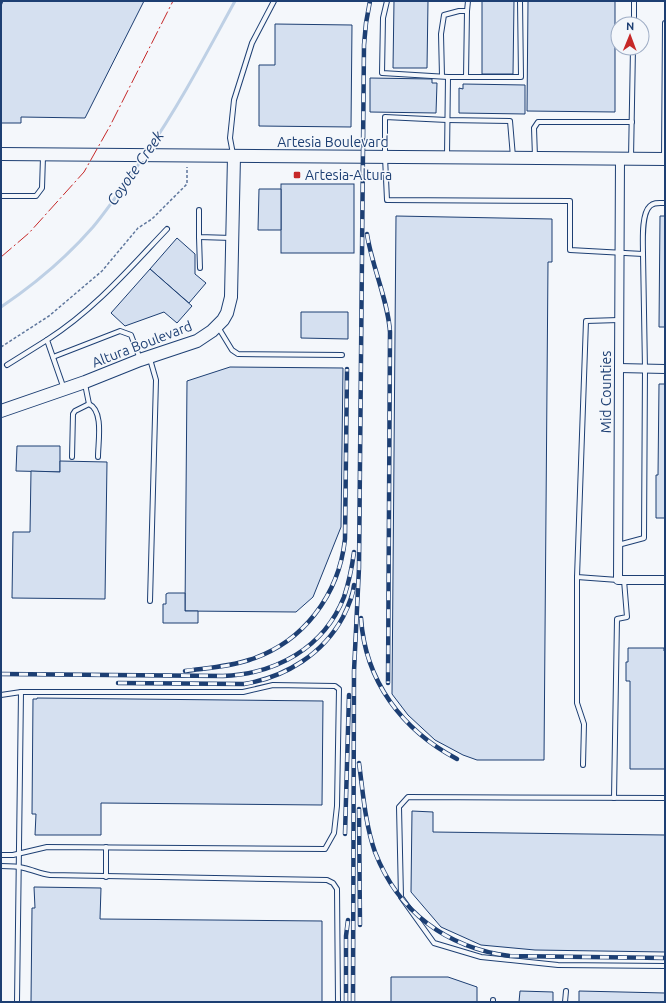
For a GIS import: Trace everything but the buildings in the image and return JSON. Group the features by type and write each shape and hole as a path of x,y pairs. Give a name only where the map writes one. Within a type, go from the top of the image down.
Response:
{"main road":[{"name":"Artesia Boulevard","path":"1,154 664,159"},
{"name":"Altura Boulevard","path":"1,411 85,382 145,358 197,341 217,326 227,313 231,297 234,156"}],"street":[{"name":"Mid Counties","path":"621,580 618,545 619,253 625,158"},
{"path":"619,368 665,369"},
{"path":"621,580 665,580"}],"lane":[{"path":"234,156 230,138 234,100 252,43 274,1"},
{"path":"387,1 384,18 382,73 466,77 521,77 520,1"},
{"path":"466,77 468,1"},
{"path":"634,1 634,16"},
{"path":"442,76 441,34 444,15 459,11 467,11"},
{"path":"664,159 665,23"},
{"path":"625,158 632,122 633,56"},
{"path":"448,76 448,157"},
{"path":"514,158 510,120 447,120 385,116 387,200 570,201 570,250 643,254"},
{"path":"535,158 534,128 538,122 632,122"},
{"path":"1,196 36,196 42,188 44,154"},
{"path":"618,545 644,538 644,215 649,207 656,203 665,203"},
{"path":"199,210 200,268"},
{"path":"7,365 66,328 101,298 167,229"},
{"path":"199,237 232,238"},
{"path":"583,765 584,724 577,703 577,577 586,321 619,320"},
{"path":"217,326 232,350 238,354 342,355"},
{"path":"53,357 120,331 131,335 156,380 150,601"},
{"path":"47,340 64,389"},
{"path":"85,382 89,404 94,407 98,414 98,457"},
{"path":"72,457 73,414 74,411 89,404"},
{"path":"577,577 621,580 626,617 616,619 614,798"},
{"path":"1,695 21,692 243,692 272,685 285,684 335,686 339,689 337,806 334,833 325,849 47,847 19,854 1,856"},
{"path":"17,1002 21,692"},
{"path":"665,798 408,797 399,808 401,897 434,943 481,957 558,965 665,966"},
{"path":"106,848 106,877"},
{"path":"1,866 18,867 45,874 106,877 327,880 333,883 337,889 338,1002"},
{"path":"565,1002 566,991"}],"path":[{"path":"1,347 49,316 102,271 138,228 152,219 187,184 185,156"}],"waterway":[{"name":"Coyote Creek","path":"147,152 182,97 235,1"},
{"name":"Coyote Creek","path":"1,307 50,270 83,238 119,193 143,158"}],"railway":[{"path":"353,1002 354,671 359,568 364,45 370,1"},
{"path":"367,234 372,259 389,320 390,332 388,683"},
{"path":"185,671 233,664 249,660 268,652 286,642 302,629 315,614 326,597 335,579 341,560 345,539 347,369"},
{"path":"1,674 223,676 243,674 279,664 296,655 311,644 324,631 335,615 344,597 354,552"},
{"path":"118,683 244,684 274,676 302,662 325,642 343,617 354,585"},
{"path":"361,618 364,641 370,663 379,683 390,701 419,734 457,759"},
{"path":"345,834 349,695"},
{"path":"359,763 365,808 375,852 385,873 397,892 411,909 428,924 466,945 487,952 510,956 665,958"},
{"path":"359,809 360,925"},
{"path":"346,1002 346,936 348,920"}],"power":[{"path":"1,257 29,233 84,172 110,126 173,1"}],"place":[{"name":"Artesia-Altura","path":"297,175"}]}
